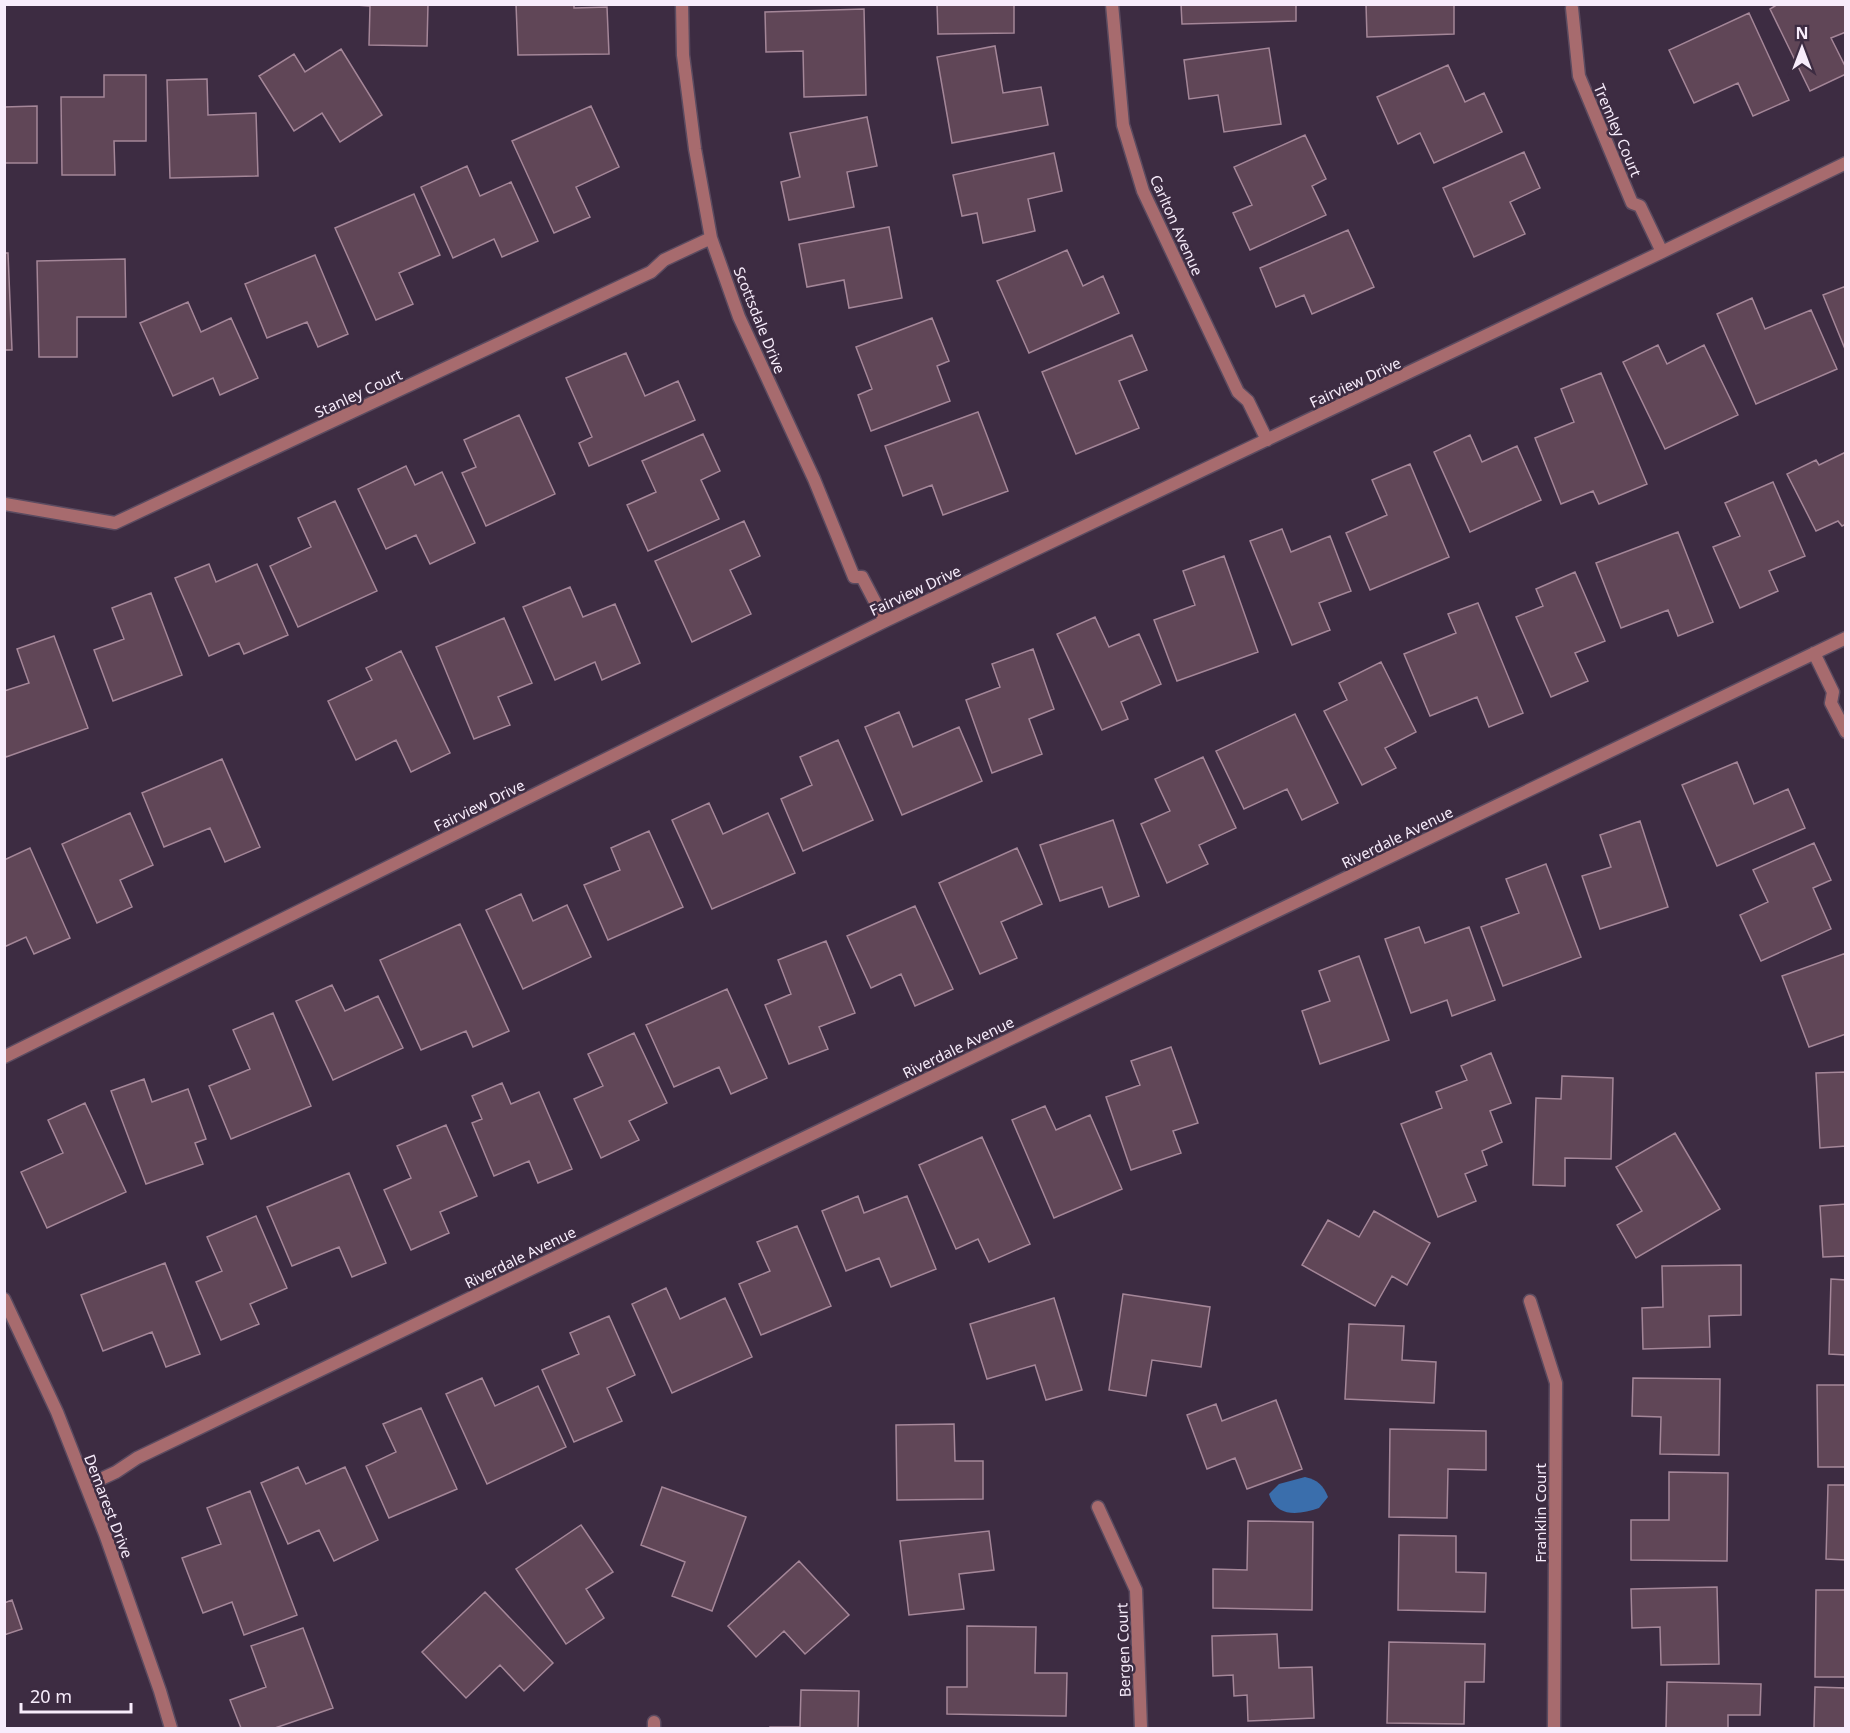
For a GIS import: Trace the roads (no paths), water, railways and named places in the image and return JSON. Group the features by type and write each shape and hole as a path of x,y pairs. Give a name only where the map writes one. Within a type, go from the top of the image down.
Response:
{"street":[{"name":"Scottsdale Drive","path":"682,4 683,56 695,149 711,237 739,317 814,479 854,577 862,577 885,621"},
{"name":"Carlton Avenue","path":"1113,4 1123,125 1143,191 1238,392 1248,401 1267,440"},
{"name":"Tremley Court","path":"1572,8 1579,76 1632,203 1640,206 1662,252"},
{"name":"Fairview Drive","path":"4,1057 885,621 1845,163"},
{"name":"Stanley Court","path":"6,504 115,523 651,272 664,260 711,237"},
{"name":"Riverdale Avenue","path":"86,1486 181,1437 1845,638"},
{"path":"1814,653 1833,692 1831,703 1845,732"},
{"name":"Demarest Drive","path":"4,1299 57,1412 105,1534 171,1728"},
{"name":"Franklin Court","path":"1530,1301 1556,1383 1554,1728"},
{"name":"Bergen Court","path":"1098,1507 1136,1590 1141,1728"}],"water":[{"path":"1305,1477 1320,1484 1328,1497 1319,1508 1289,1513 1272,1502 1269,1494 1279,1484"}]}
